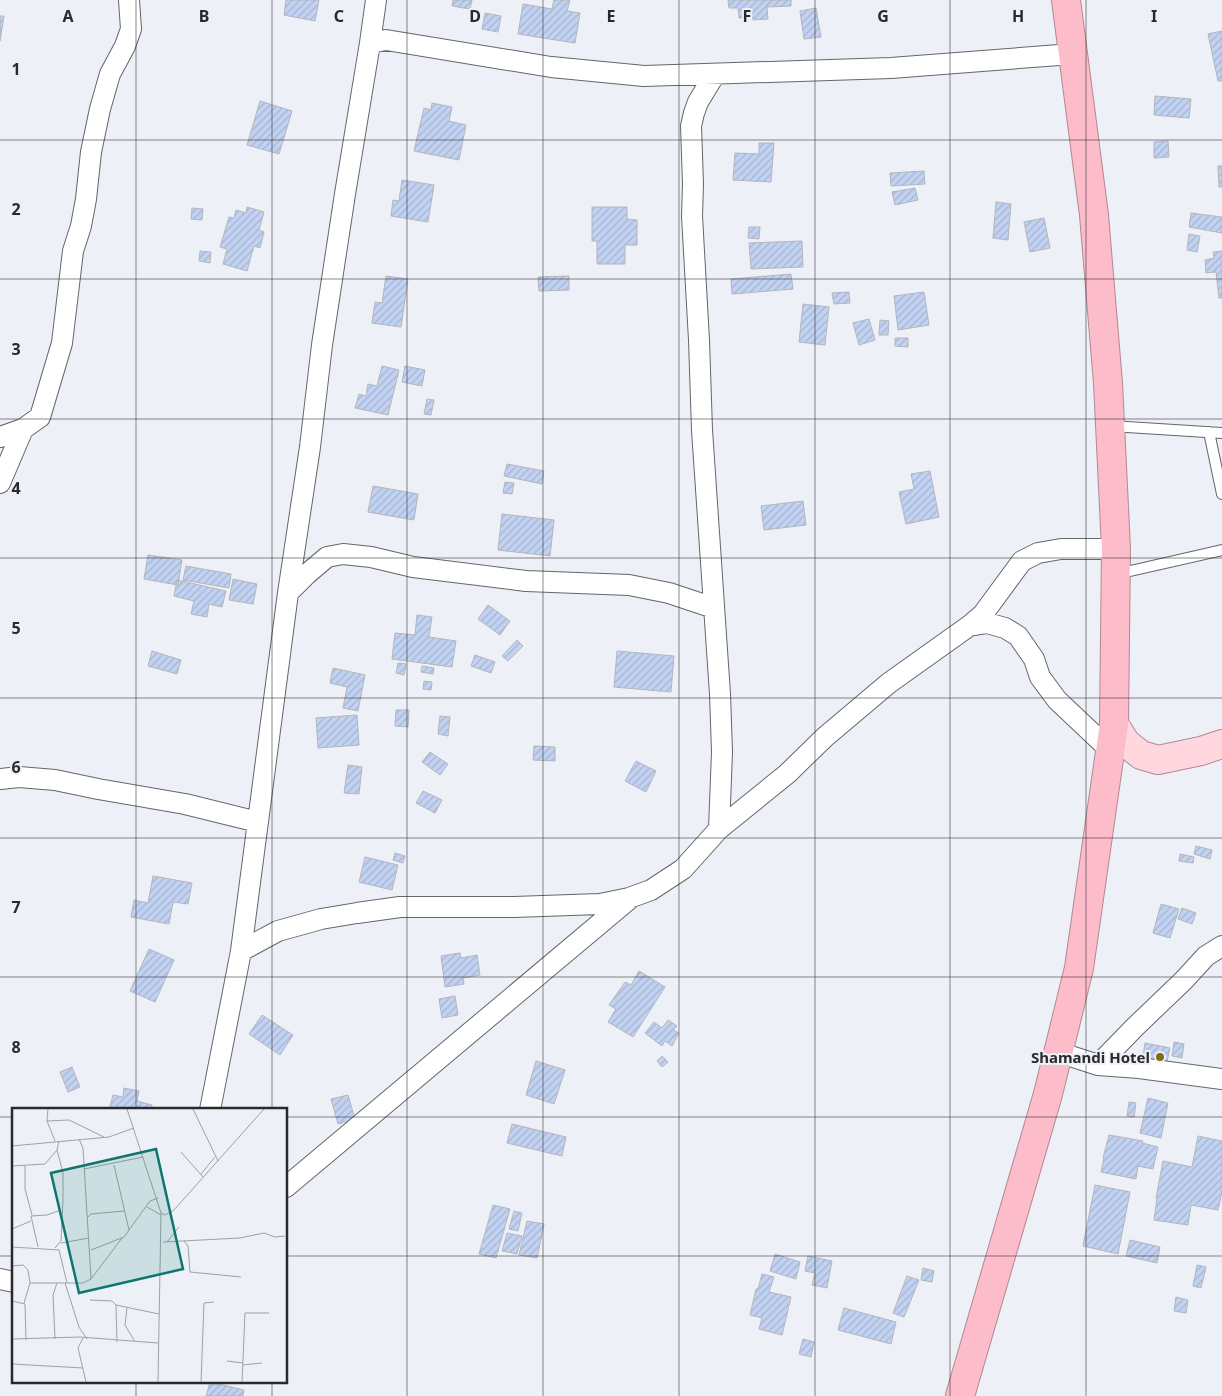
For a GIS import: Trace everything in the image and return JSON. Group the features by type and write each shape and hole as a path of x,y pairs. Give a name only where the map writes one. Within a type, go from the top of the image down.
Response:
{"highway":[{"path":"960,1396 1048,1094 1078,968 1114,724 1116,562 1108,383 1094,215 1066,0"}],"main road":[{"path":"1114,724 1126,743 1141,755 1158,760 1222,744"}],"street":[{"path":"0,437 23,428 40,417 62,343 73,251 81,226 86,199 91,152 110,74 125,46 131,29 129,0"},
{"path":"210,1108 241,951 288,593 310,447 322,345 376,0"},
{"path":"370,44 386,40 532,64 644,76 891,68 1072,54"},
{"path":"715,74 698,102 691,126 692,216 702,430 720,694 722,752 719,829"},
{"path":"0,483 23,428"},
{"path":"241,951 278,931 321,919 357,912 400,907 514,908 600,904 629,898 651,890 683,869 719,829 787,774 825,737 889,683 983,614 1022,561 1038,553 1061,549 1116,562"},
{"path":"288,593 327,556 343,554 370,557 413,566 526,581 629,585 669,593 714,608"},
{"path":"969,626 987,623 1005,628 1018,636 1034,659 1040,677 1057,700 1111,751"},
{"path":"0,779 19,777 55,780 185,804 258,822"},
{"path":"288,1185 629,898"},
{"path":"1098,1065 1206,956 1222,946"},
{"path":"1058,1052 1098,1065 1140,1068 1222,1079"}],"lane":[{"path":"1110,426 1222,433"},
{"path":"1210,432 1222,494"},
{"path":"1116,562 1222,550"}],"building":[{"path":"286,0 319,0 315,21 284,15"},
{"path":"453,0 472,0 470,9 452,6"},
{"path":"554,0 570,0 567,11 580,13 575,43 518,34 523,4 552,9"},
{"path":"728,0 791,0 791,6 767,7 768,19 753,20 753,17 739,18 738,8 729,8"},
{"path":"816,8 821,37 804,39 800,11"},
{"path":"485,13 501,16 498,32 482,29"},
{"path":"0,16 4,16 0,41"},
{"path":"1222,31 1222,81 1218,81 1208,34"},
{"path":"1155,96 1191,99 1189,118 1154,115"},
{"path":"260,101 292,111 279,154 247,145"},
{"path":"432,103 452,107 449,121 466,125 459,160 414,151 424,108 431,110"},
{"path":"1168,141 1169,157 1154,158 1154,142"},
{"path":"759,143 774,143 771,182 733,180 735,153 759,154"},
{"path":"1218,166 1222,166 1222,187 1219,187"},
{"path":"924,171 925,184 891,186 890,173"},
{"path":"402,180 434,185 428,222 391,216 393,200 399,201"},
{"path":"915,188 918,200 895,205 892,192"},
{"path":"996,202 1011,204 1008,240 993,238"},
{"path":"247,207 264,212 259,230 264,232 260,248 254,246 247,271 223,264 227,249 220,247 229,217 234,218 236,210 246,213"},
{"path":"592,207 627,207 627,219 637,220 637,245 625,245 625,264 597,264 597,241 592,241"},
{"path":"192,208 203,209 202,220 191,219"},
{"path":"1191,213 1222,217 1222,233 1189,227"},
{"path":"1044,218 1050,248 1030,252 1024,222"},
{"path":"749,227 760,227 759,239 748,238"},
{"path":"1189,234 1200,236 1197,252 1187,250"},
{"path":"802,241 803,267 751,269 749,243"},
{"path":"200,251 211,252 210,263 199,261"},
{"path":"1222,251 1222,298 1219,298 1216,272 1206,273 1205,260 1214,258 1213,252"},
{"path":"791,274 793,289 732,294 731,279"},
{"path":"386,276 408,279 401,327 372,323 375,302 382,303"},
{"path":"569,276 569,290 539,291 538,277"},
{"path":"849,292 850,303 834,304 832,293"},
{"path":"924,292 929,325 898,330 894,296"},
{"path":"803,304 829,307 825,345 799,342"},
{"path":"869,319 875,340 859,345 853,323"},
{"path":"880,320 889,321 888,335 879,335"},
{"path":"895,338 908,338 908,347 895,346"},
{"path":"382,366 399,370 388,415 355,408 359,394 366,396 368,384 377,386"},
{"path":"405,366 425,370 422,386 402,382"},
{"path":"427,399 434,400 431,415 424,414"},
{"path":"507,464 544,471 542,484 504,476"},
{"path":"930,471 939,517 906,524 899,492 914,489 911,474"},
{"path":"505,482 514,483 512,494 503,493"},
{"path":"373,486 418,494 414,520 368,512"},
{"path":"803,501 806,525 764,530 761,506"},
{"path":"502,514 554,520 550,556 498,550"},
{"path":"148,555 182,560 178,585 144,579"},
{"path":"186,566 231,574 229,588 183,580"},
{"path":"233,579 257,584 253,604 229,600"},
{"path":"177,580 226,591 222,607 209,604 207,617 191,614 194,601 174,596"},
{"path":"488,605 510,621 500,635 478,619"},
{"path":"417,615 432,617 429,637 456,641 452,667 392,659 395,633 415,635"},
{"path":"517,640 523,646 508,661 502,656"},
{"path":"152,651 181,660 177,674 148,666"},
{"path":"617,651 674,656 671,692 614,687"},
{"path":"475,655 495,662 491,673 471,666"},
{"path":"398,663 406,664 404,675 396,673"},
{"path":"422,666 434,668 433,674 421,672"},
{"path":"333,668 365,675 358,711 343,708 347,687 330,683"},
{"path":"424,681 432,682 431,690 423,689"},
{"path":"396,710 409,710 408,727 395,726"},
{"path":"357,715 359,745 318,748 316,718"},
{"path":"440,716 450,717 448,736 438,734"},
{"path":"534,746 555,747 555,761 533,760"},
{"path":"430,752 448,764 440,775 422,762"},
{"path":"636,761 656,771 646,792 625,781"},
{"path":"348,765 362,767 359,794 344,793"},
{"path":"423,791 442,800 435,813 416,803"},
{"path":"1196,846 1212,850 1210,859 1194,854"},
{"path":"395,853 405,856 403,863 393,860"},
{"path":"1180,854 1194,857 1193,863 1179,861"},
{"path":"365,857 398,865 392,890 359,882"},
{"path":"153,876 192,883 188,904 173,902 169,924 131,917 134,900 148,903"},
{"path":"1161,904 1179,909 1170,938 1153,933"},
{"path":"1182,908 1196,913 1192,924 1178,919"},
{"path":"149,949 174,960 155,1002 130,991"},
{"path":"460,953 461,958 477,955 480,975 463,978 464,984 445,987 441,956"},
{"path":"639,971 665,987 633,1037 608,1022 616,1009 609,1005 625,982 631,985"},
{"path":"455,996 458,1015 442,1018 439,999"},
{"path":"262,1015 293,1035 280,1055 249,1034"},
{"path":"668,1020 677,1026 673,1030 679,1033 672,1046 665,1041 662,1046 645,1033 654,1022 662,1028"},
{"path":"1174,1042 1184,1044 1182,1058 1172,1056"},
{"path":"1145,1043 1170,1048 1167,1062 1143,1057"},
{"path":"662,1056 668,1062 662,1067 657,1061"},
{"path":"536,1061 565,1070 554,1104 526,1095"},
{"path":"72,1067 80,1087 68,1092 60,1072"},
{"path":"124,1088 139,1091 137,1101 152,1105 151,1108 110,1108 113,1095 123,1097"},
{"path":"348,1095 355,1119 338,1124 331,1099"},
{"path":"1148,1098 1168,1103 1161,1138 1140,1133"},
{"path":"1129,1102 1136,1103 1134,1117 1127,1116"},
{"path":"512,1124 566,1137 562,1156 507,1143"},
{"path":"1109,1135 1143,1141 1142,1143 1158,1147 1153,1169 1138,1166 1136,1179 1101,1172"},
{"path":"1198,1136 1222,1141 1222,1192 1218,1210 1191,1205 1188,1225 1154,1220 1163,1161 1192,1167"},
{"path":"1095,1185 1130,1192 1118,1254 1083,1246"},
{"path":"493,1205 510,1209 496,1258 479,1254"},
{"path":"514,1211 522,1213 518,1231 509,1229"},
{"path":"527,1221 544,1224 537,1258 519,1255"},
{"path":"507,1233 522,1236 517,1254 502,1251"},
{"path":"1130,1240 1160,1247 1157,1263 1126,1256"},
{"path":"775,1254 800,1262 796,1279 770,1271"},
{"path":"808,1256 832,1261 827,1288 812,1285 815,1273 805,1271"},
{"path":"1197,1265 1206,1267 1201,1288 1193,1286"},
{"path":"923,1268 934,1271 932,1282 921,1280"},
{"path":"762,1274 774,1277 769,1292 791,1297 782,1335 759,1329 762,1318 750,1315 756,1289 758,1289"},
{"path":"907,1276 919,1280 904,1317 893,1313"},
{"path":"1176,1297 1188,1300 1186,1313 1174,1311"},
{"path":"844,1308 896,1322 891,1344 838,1330"},
{"path":"803,1339 814,1342 811,1357 799,1354"},
{"path":"209,1384 218,1384 244,1390 243,1396 206,1396"}],"place":[{"name":"Shamandi Hotel","path":"1160,1057"}]}
